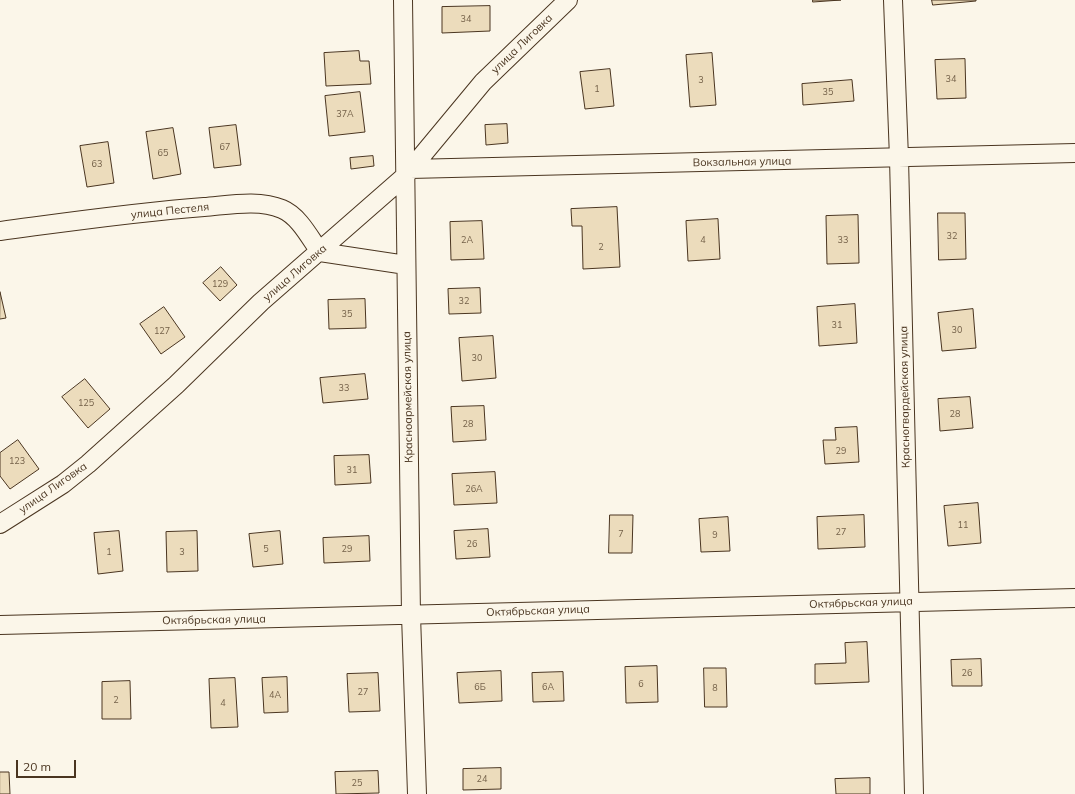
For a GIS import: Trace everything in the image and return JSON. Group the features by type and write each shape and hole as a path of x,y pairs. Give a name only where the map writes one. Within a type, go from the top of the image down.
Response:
{"street":[{"name":"Красноармейская улица","path":"403,0 407,173 406,265 411,615 417,794"},
{"name":"улица Лиговка","path":"0,524 63,484 88,464 176,385 261,302 320,252 407,173 483,82 568,0"},
{"name":"Красногвардейская улица","path":"893,0 899,158 914,794"},
{"name":"Вокзальная улица","path":"407,173 1075,153"},
{"name":"улица Пестеля","path":"0,231 173,209 245,204 263,205 284,210 296,219 320,252"},
{"path":"320,252 406,265"},
{"name":"Октябрьская улица","path":"0,625 1075,598"}],"building":[{"path":"813,0 841,0 813,2"},
{"path":"932,0 976,0 976,1 933,5"},
{"path":"490,6 490,31 442,33 442,7"},
{"path":"359,51 360,61 369,61 371,84 326,86 324,53"},
{"path":"712,53 716,105 690,107 686,55"},
{"path":"965,59 966,98 937,99 935,60"},
{"path":"610,69 614,106 585,109 580,72"},
{"path":"852,80 854,101 803,105 802,84"},
{"path":"360,92 365,132 329,136 325,96"},
{"path":"507,124 508,143 486,145 485,125"},
{"path":"236,125 241,165 214,168 209,128"},
{"path":"173,128 181,174 153,179 146,132"},
{"path":"108,142 114,183 87,187 80,146"},
{"path":"373,156 374,166 351,169 350,158"},
{"path":"617,207 620,267 583,269 582,226 572,226 571,209"},
{"path":"938,213 965,213 966,259 939,260"},
{"path":"858,215 859,263 827,264 826,216"},
{"path":"718,219 720,259 688,261 686,221"},
{"path":"482,221 484,259 451,260 450,222"},
{"path":"221,267 237,285 220,301 203,283"},
{"path":"480,288 481,313 449,314 448,289"},
{"path":"0,292 6,318 0,319"},
{"path":"365,299 366,328 329,329 328,300"},
{"path":"855,304 857,343 819,346 817,307"},
{"path":"164,307 185,337 161,354 140,324"},
{"path":"973,309 976,348 942,351 938,313"},
{"path":"493,336 496,378 462,381 459,338"},
{"path":"365,374 368,399 323,403 320,378"},
{"path":"85,379 110,409 88,428 62,397"},
{"path":"970,397 973,428 940,431 938,399"},
{"path":"484,406 486,440 453,442 451,407"},
{"path":"857,427 859,462 825,464 823,440 836,440 835,428"},
{"path":"18,440 39,469 10,489 0,476 0,453"},
{"path":"369,455 371,483 335,485 334,456"},
{"path":"495,472 497,503 454,505 452,474"},
{"path":"978,503 981,543 948,546 944,506"},
{"path":"610,515 633,515 632,553 609,553"},
{"path":"864,515 865,547 818,549 817,517"},
{"path":"728,517 730,551 701,552 699,519"},
{"path":"488,529 490,557 456,559 454,531"},
{"path":"119,531 123,571 98,574 94,533"},
{"path":"197,531 198,571 167,572 166,532"},
{"path":"280,531 283,564 253,567 249,534"},
{"path":"369,536 370,561 324,563 323,538"},
{"path":"867,642 869,682 815,684 815,664 846,663 845,643"},
{"path":"981,659 982,686 952,686 951,660"},
{"path":"657,666 658,702 626,703 625,667"},
{"path":"704,668 726,668 727,707 705,707"},
{"path":"501,671 502,701 459,703 457,673"},
{"path":"563,672 564,701 533,702 532,673"},
{"path":"378,673 380,711 349,712 347,674"},
{"path":"287,677 288,712 264,713 262,678"},
{"path":"235,678 238,727 211,728 209,679"},
{"path":"130,681 131,719 102,719 102,682"},
{"path":"501,768 501,789 463,790 463,769"},
{"path":"378,771 379,793 336,794 335,772"},
{"path":"0,772 9,772 10,794 0,794"},
{"path":"870,778 870,794 836,794 835,779"}]}
